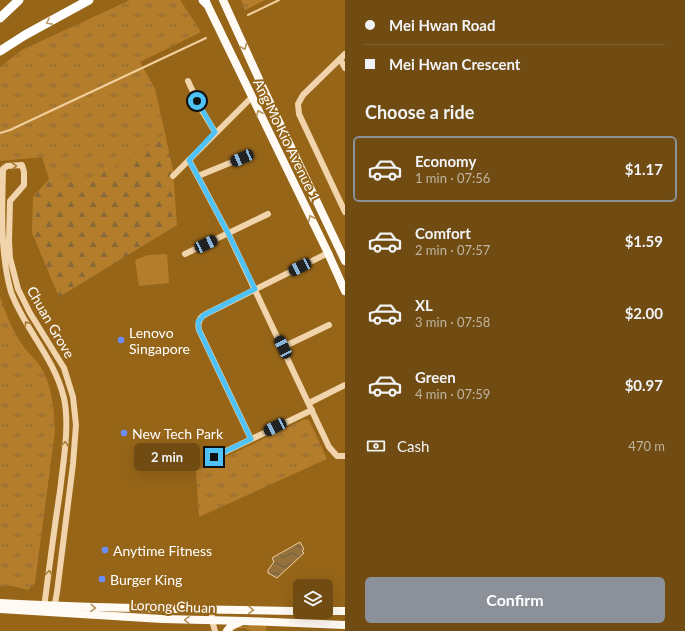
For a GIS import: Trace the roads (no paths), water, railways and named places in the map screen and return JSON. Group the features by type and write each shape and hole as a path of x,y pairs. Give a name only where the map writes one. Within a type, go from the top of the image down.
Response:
{"highway":[{"path":"0,18 19,0"},
{"path":"0,51 25,35 89,0"},
{"path":"72,10 97,0"}],"main road":[{"name":"Ang Mo Kio Avenue 1","path":"223,0 345,261"},
{"name":"Ang Mo Kio Avenue 1","path":"205,1 328,253 345,291"},
{"name":"Lorong Chuan","path":"0,603 44,609"},
{"name":"Lorong Chuan","path":"0,609 212,608 293,611"},
{"name":"Lorong Chuan","path":"54,609 162,620 212,620 345,625"},
{"path":"333,611 345,612"},
{"path":"299,619 300,623"},
{"path":"227,631 232,626 242,621"}],"street":[{"path":"345,54 305,92 300,100 298,108 345,212"},
{"path":"340,59 345,68"},
{"path":"188,81 201,109 215,132"},
{"path":"173,176 215,132 252,97"},
{"path":"198,176 242,158"},
{"path":"189,160 228,233 332,452 338,457 345,456"},
{"name":"Chuan Grove","path":"44,609 63,466 66,423 64,398 56,371 23,318 11,293 7,281 0,242 3,169 8,166 22,165 24,172 24,185 10,201 10,258 18,289 30,313 64,368 73,397 76,425 73,464 54,609"},
{"path":"185,254 268,214"},
{"path":"0,242 9,241"},
{"path":"251,439 199,330 199,320 204,315 328,253"},
{"path":"283,347 329,325"},
{"path":"309,403 345,385"},
{"path":"214,457 312,410"},
{"path":"212,608 212,620 215,631"}],"water":[{"path":"300,542 304,549 302,551 304,553 277,578 268,573 268,570 274,562 272,558"}],"waterway":[{"path":"248,15 279,0"},
{"path":"0,133 10,130 206,38"}],"place":[{"name":"Lenovo Singapore","path":"121,340"},
{"name":"New Tech Park","path":"124,433"},
{"name":"Anytime Fitness","path":"105,550"},
{"name":"Burger King","path":"102,579"}]}
